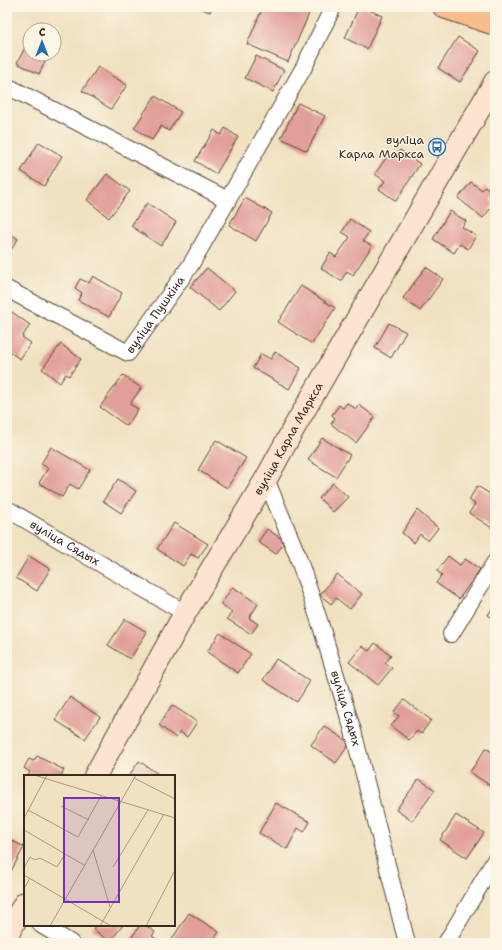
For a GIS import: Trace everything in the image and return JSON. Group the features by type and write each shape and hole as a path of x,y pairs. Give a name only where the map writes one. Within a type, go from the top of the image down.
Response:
{"main road":[{"path":"444,7 495,24"}],"street":[{"name":"вуліца Пушкіна","path":"7,289 128,353 190,266 304,67 333,7"},
{"name":"вуліца Карла Маркса","path":"96,775 185,613 266,479 294,426 495,82"},
{"path":"7,86 228,200"},
{"name":"вуліца Сядых","path":"266,479 297,554 351,724 406,943"},
{"name":"вуліца Сядых","path":"8,512 185,613"},
{"path":"451,634 495,562"},
{"path":"446,943 495,860"},
{"path":"7,935 19,908"},
{"path":"44,926 71,943"}],"building":[{"path":"196,7 212,7 210,12"},
{"path":"263,7 292,7 309,14 288,62 247,44"},
{"path":"359,7 382,16 367,49 345,38"},
{"path":"458,37 480,51 460,82 438,68"},
{"path":"22,53 22,62 45,62 39,74 17,63"},
{"path":"256,56 284,70 273,92 245,78"},
{"path":"98,67 127,85 111,109 82,91"},
{"path":"155,96 181,112 169,131 161,126 152,140 134,128"},
{"path":"298,103 325,116 307,151 281,138"},
{"path":"225,128 238,137 216,174 195,161 214,130 221,135"},
{"path":"39,142 62,156 44,186 21,171"},
{"path":"400,150 420,164 396,201 379,189 385,181 375,174 388,155 394,159"},
{"path":"107,174 130,191 109,218 87,200"},
{"path":"471,182 482,190 485,186 494,194 490,200 494,204 483,218 458,198"},
{"path":"245,198 272,213 256,241 229,225"},
{"path":"147,203 176,222 161,246 131,226"},
{"path":"450,211 466,221 462,227 476,236 468,249 460,244 454,253 433,239"},
{"path":"350,219 369,232 363,241 372,246 353,275 347,271 341,281 321,268 330,253 336,257 350,237 342,232"},
{"path":"7,231 18,239 7,256"},
{"path":"426,267 443,279 420,311 403,298"},
{"path":"207,268 235,291 219,311 190,287"},
{"path":"93,276 122,293 109,317 78,300 82,293 75,288 80,279 89,283"},
{"path":"301,286 335,308 312,344 278,322"},
{"path":"12,312 30,325 22,337 31,343 20,359 7,350 7,320"},
{"path":"389,323 406,332 391,358 375,348"},
{"path":"61,344 81,359 69,376 66,374 60,383 42,369"},
{"path":"275,352 301,368 289,389 253,368 261,354 271,359"},
{"path":"123,375 141,388 130,404 138,409 127,426 100,407"},
{"path":"347,403 356,409 359,405 375,417 356,443 331,424 335,418 332,415 339,405 343,408"},
{"path":"322,438 350,455 336,477 308,460"},
{"path":"216,440 246,458 227,488 198,470"},
{"path":"51,447 90,470 78,489 70,484 62,497 39,483 48,468 41,464"},
{"path":"118,479 136,491 121,513 103,501"},
{"path":"333,483 348,497 333,512 319,498"},
{"path":"477,486 492,495 495,491 495,530 469,513 475,504 469,500"},
{"path":"417,510 438,528 428,541 420,534 414,543 402,533"},
{"path":"174,523 208,544 198,558 191,554 183,566 157,549"},
{"path":"267,529 285,541 276,554 258,542"},
{"path":"29,556 50,569 37,591 16,578"},
{"path":"448,556 460,565 465,559 480,569 459,599 436,583 442,575 437,571"},
{"path":"337,574 362,594 350,609 336,598 331,604 320,595"},
{"path":"233,587 258,604 249,618 258,624 251,634 227,619 232,612 221,604"},
{"path":"495,604 495,620 488,615"},
{"path":"125,619 147,632 130,659 108,645"},
{"path":"220,633 251,654 238,673 207,652"},
{"path":"375,643 391,655 385,663 392,668 378,685 349,662 362,646 369,651"},
{"path":"276,659 310,681 297,702 263,680"},
{"path":"70,697 100,717 85,739 55,720"},
{"path":"404,700 431,720 421,734 417,731 409,740 391,726 399,716 394,712"},
{"path":"172,705 197,722 187,737 180,732 176,738 159,725"},
{"path":"324,726 350,743 336,763 311,745"},
{"path":"486,748 495,754 495,789 470,772"},
{"path":"37,756 64,770 62,775 28,775 30,772 24,768 29,759 34,761"},
{"path":"139,761 158,774 157,775 130,775"},
{"path":"419,779 435,790 412,821 396,810"},
{"path":"276,803 310,822 304,832 298,828 287,849 259,833"},
{"path":"456,815 484,833 467,858 440,840"},
{"path":"7,838 24,847 9,875 7,874"},
{"path":"189,913 219,932 211,943 179,943 172,939"},
{"path":"95,926 122,926 110,942 93,929"},
{"path":"139,926 146,926 155,932 152,936 162,943 128,943"}],"place":[{"name":"вуліца Карла Маркса","path":"437,147"}]}
